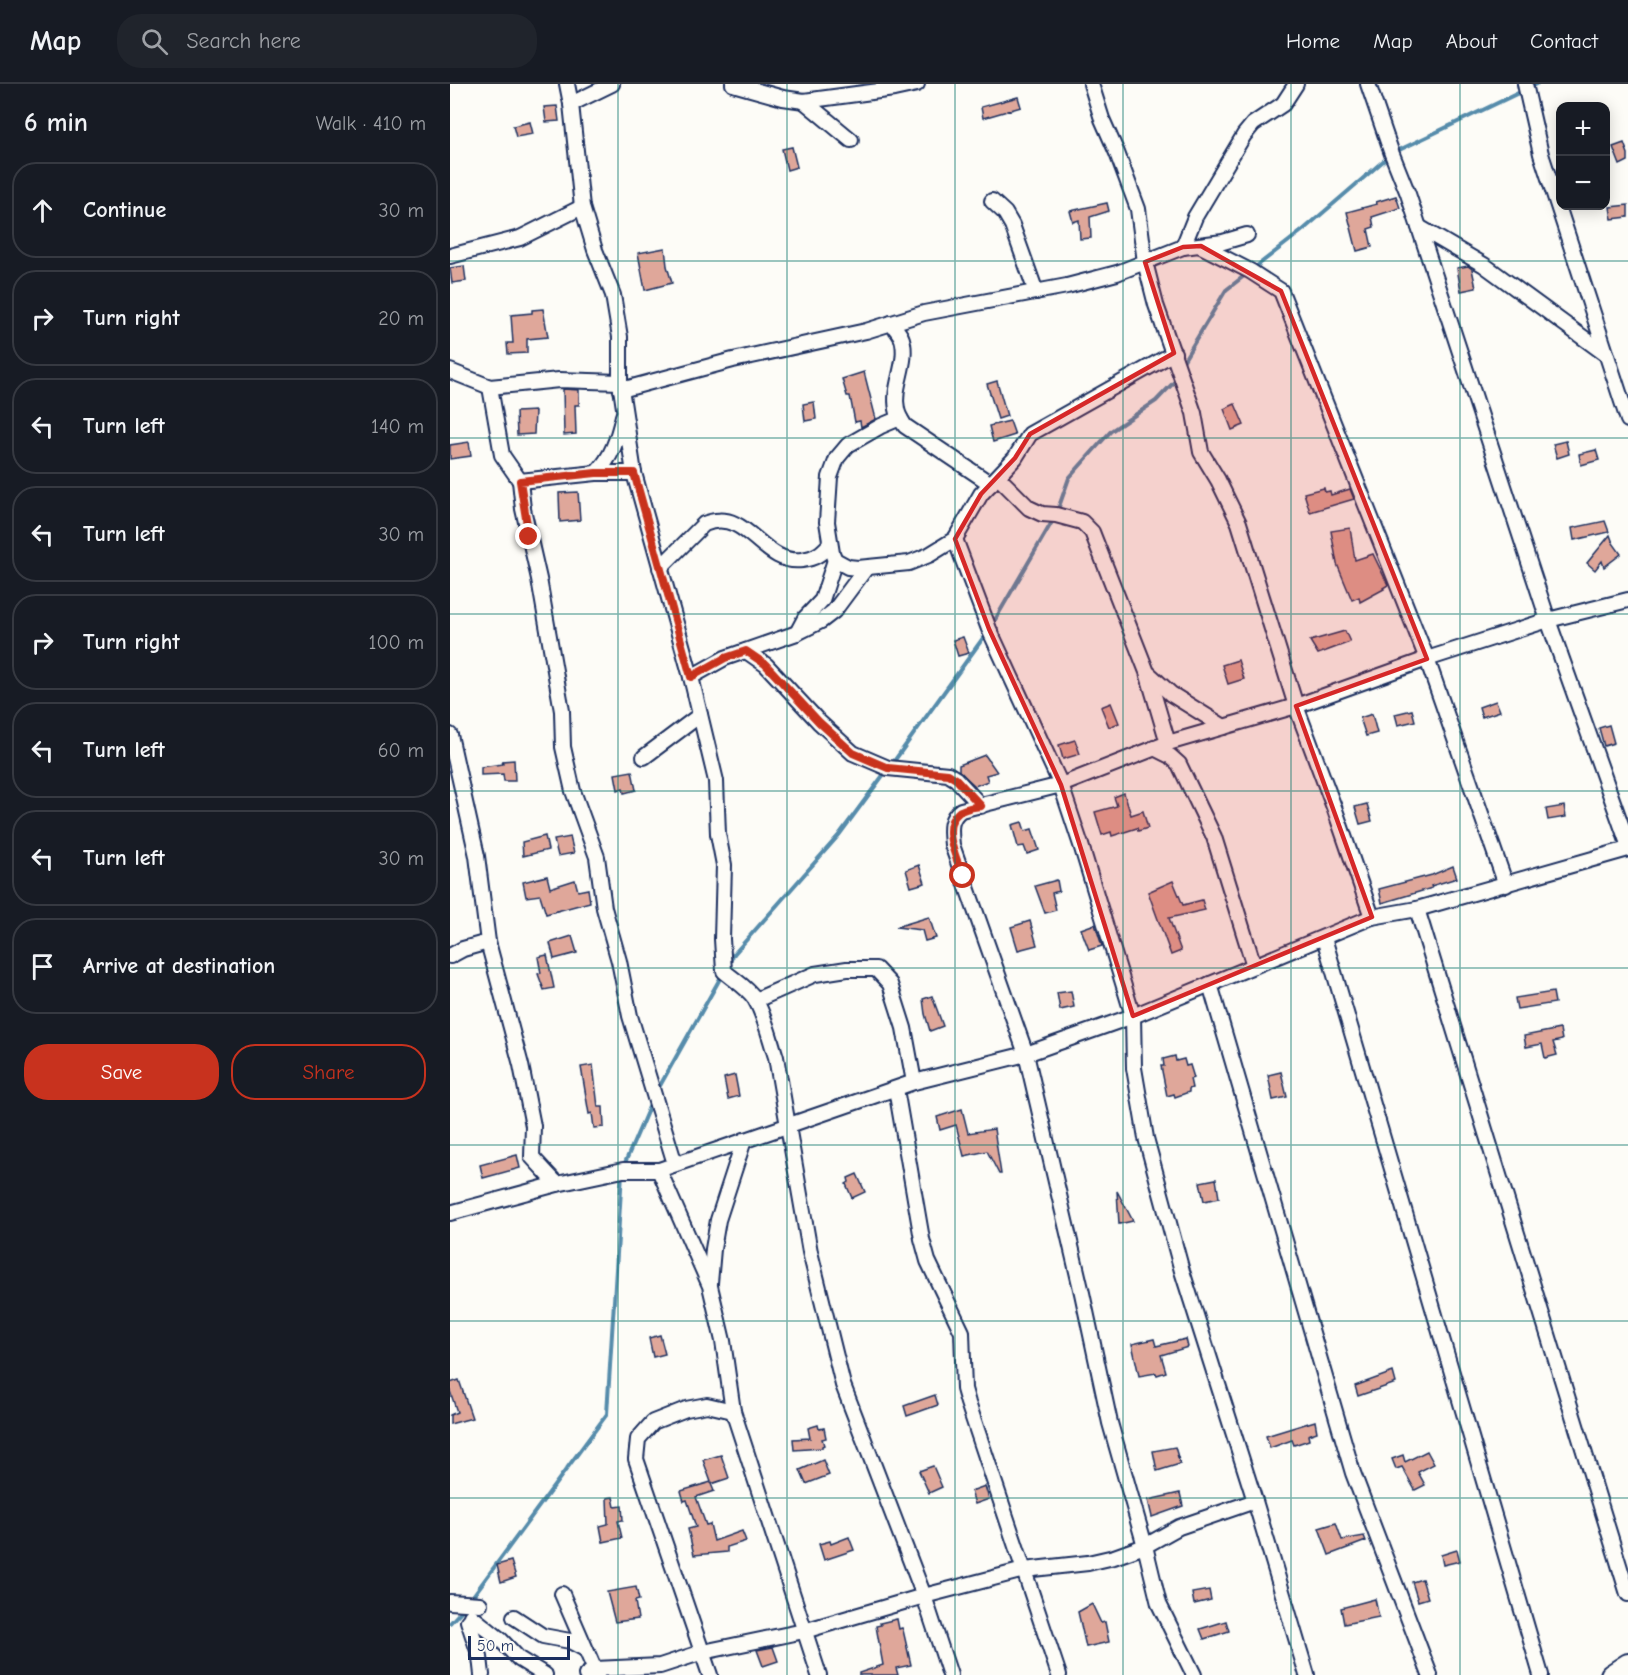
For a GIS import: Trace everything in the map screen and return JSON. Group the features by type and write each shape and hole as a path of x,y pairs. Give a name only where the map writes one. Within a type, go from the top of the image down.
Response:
{"main road":[{"path":"1611,1675 1628,1664"}],"street":[{"path":"567,84 572,104 582,207 595,250 613,295 620,337 620,386 634,473 691,677 716,781 718,834 724,865 722,939 724,970 756,1000 776,1057 810,1252 843,1385 924,1596 950,1675"},
{"path":"572,104 612,84"},
{"path":"733,84 783,99 804,101 894,90 917,84"},
{"path":"825,84 829,98"},
{"path":"1091,84 1102,119 1138,209 1145,262 1156,305 1194,413 1201,452 1239,523 1296,706 1372,917"},
{"path":"1183,247 1195,217 1244,135 1253,123 1283,104 1296,84"},
{"path":"450,1213 557,1184 622,1170 659,1170 914,1082 1026,1054 1133,1016 1372,917 1417,909 1506,885 1628,847 1548,620 1419,227 1368,84"},
{"path":"1525,84 1541,154 1628,420"},
{"path":"804,101 851,140"},
{"path":"992,201 1005,213 1012,225 1036,292"},
{"path":"450,256 520,238 582,207"},
{"path":"1419,227 1484,265 1607,355"},
{"path":"453,376 490,387 559,380 620,386 866,331 924,313 1067,286 1117,273 1183,247 1201,246 1247,235"},
{"path":"1201,246 1250,271 1281,291 1427,659 1506,885"},
{"path":"891,323 902,337 904,351 896,409 905,426 994,480 1029,508 1042,514 1082,522 1092,532 1147,672 1161,746 1179,764 1214,837 1254,966"},
{"path":"835,560 848,567 866,568 909,563 929,555 955,539 981,494 1015,459 1030,435 1173,353"},
{"path":"490,387 502,455 520,481 523,509 539,579 562,711 563,747 573,791 597,857 604,908 619,961 630,1016 675,1164"},
{"path":"596,473 617,441 624,410"},
{"path":"797,633 805,618 822,600 835,560 829,544 827,522 830,477 837,458 848,445 900,418"},
{"path":"520,481 596,473 634,473"},
{"path":"660,568 704,525 712,521 734,523 767,549 782,558 793,561 819,556 829,544"},
{"path":"955,539 989,629 1061,785 1133,1016 1134,1068 1146,1138 1182,1271 1255,1501 1306,1675"},
{"path":"691,677 725,658 797,633 821,621 834,611 866,568"},
{"path":"1194,1675 1159,1604 1110,1423 1026,1054 952,845 951,825 956,814 961,810 1061,785 1161,746 1296,706 1427,659 1548,620 1628,600"},
{"path":"746,651 765,664 819,722 853,753 888,768 948,774 956,779 981,806"},
{"path":"1147,672 1171,694 1224,727"},
{"path":"644,757 699,715"},
{"path":"450,735 477,856 488,942 523,1075 533,1126 532,1157 557,1184"},
{"path":"1417,909 1628,1594"},
{"path":"1324,938 1541,1675"},
{"path":"450,956 463,949 488,942"},
{"path":"756,1000 815,974 847,969 876,969 890,984 904,1028 914,1082"},
{"path":"1210,984 1353,1473 1430,1675"},
{"path":"896,1089 928,1261 962,1332 964,1389 1059,1675"},
{"path":"710,1286 718,1220 744,1140"},
{"path":"659,1170 710,1286 723,1341 733,1411 819,1675"},
{"path":"710,1675 636,1459 638,1439 653,1422 686,1409 707,1405 733,1411"},
{"path":"562,1594 593,1673 660,1666 703,1652 804,1631 1024,1570 1088,1563 1145,1546 1179,1527 1255,1501"},
{"path":"450,1602 480,1604"},
{"path":"514,1617 543,1636 570,1641 585,1649"},
{"path":"482,1675 480,1657 469,1619 501,1640 519,1659 545,1675"}],"highlighted area":[{"path":"1201,246 1281,291 1427,659 1296,706 1372,917 1133,1016 1061,785 989,629 955,539 981,494 1015,458 1030,434 1174,353 1145,262 1183,247"}],"building":[{"path":"1018,97 1021,107 983,118 981,107"},
{"path":"557,106 559,121 546,122 544,107"},
{"path":"530,122 533,134 516,137 513,126"},
{"path":"1624,143 1628,161 1620,165 1613,147"},
{"path":"792,147 797,167 787,170 782,149"},
{"path":"1396,196 1400,208 1372,217 1374,227 1368,229 1372,247 1357,251 1347,212"},
{"path":"1107,203 1109,211 1090,217 1091,238 1080,239 1079,220 1073,222 1070,211"},
{"path":"1628,205 1628,217 1612,219 1610,207"},
{"path":"665,248 672,283 645,290 638,253"},
{"path":"464,266 466,281 452,283 450,268"},
{"path":"1468,266 1472,269 1476,288 1461,291 1457,268"},
{"path":"543,309 548,337 527,339 527,353 508,354 507,343 513,343 511,315 532,313 532,310"},
{"path":"864,372 876,419 861,427 860,421 855,422 850,396 847,396 842,379"},
{"path":"997,381 1007,416 998,419 987,384"},
{"path":"563,389 579,390 579,405 575,405 576,434 564,435"},
{"path":"814,402 816,419 805,421 803,404"},
{"path":"1235,404 1244,425 1232,430 1224,409"},
{"path":"535,411 534,434 517,435 516,412"},
{"path":"1010,421 1015,435 993,442 989,426"},
{"path":"1566,441 1569,454 1557,458 1553,444"},
{"path":"469,442 471,456 450,459 450,445"},
{"path":"1596,450 1599,460 1581,465 1579,454"},
{"path":"1324,488 1325,492 1330,491 1331,495 1350,489 1354,499 1310,512 1304,493"},
{"path":"578,492 580,520 560,522 559,493"},
{"path":"1605,521 1609,532 1574,540 1572,528"},
{"path":"1350,528 1355,560 1373,554 1388,585 1360,602 1359,597 1352,600 1337,564 1331,531"},
{"path":"1610,535 1621,554 1604,567 1602,561 1595,570 1587,563"},
{"path":"1345,631 1350,642 1318,654 1310,641"},
{"path":"963,637 969,653 958,656 953,640"},
{"path":"1238,660 1244,679 1228,684 1222,665"},
{"path":"1496,701 1500,711 1482,717 1479,707"},
{"path":"1111,703 1119,723 1109,727 1101,707"},
{"path":"1412,710 1415,721 1398,725 1395,714"},
{"path":"1372,714 1377,733 1366,736 1360,718"},
{"path":"1609,725 1614,743 1604,746 1599,728"},
{"path":"1075,740 1080,754 1063,759 1059,745"},
{"path":"985,755 997,772 986,775 988,781 975,786 959,771 959,765"},
{"path":"514,760 515,781 504,781 503,774 481,775 481,767"},
{"path":"632,771 636,790 624,793 623,788 618,790 615,774"},
{"path":"1124,793 1131,815 1143,811 1148,828 1138,831 1137,828 1112,836 1111,832 1102,835 1095,812 1117,806 1114,797"},
{"path":"1367,804 1372,821 1360,824 1355,807"},
{"path":"1564,806 1566,817 1548,820 1546,809"},
{"path":"1022,822 1025,831 1032,829 1039,850 1027,854 1024,846 1018,847 1012,825"},
{"path":"545,836 548,850 523,856 522,842"},
{"path":"570,837 574,853 558,856 554,840"},
{"path":"919,865 925,883 911,887 906,870"},
{"path":"1453,866 1457,878 1382,903 1379,889 1432,875"},
{"path":"547,876 550,888 575,880 578,891 588,889 590,902 546,914 540,895 526,897 523,882"},
{"path":"1057,880 1059,891 1052,893 1056,910 1045,913 1035,886"},
{"path":"1173,881 1183,905 1202,900 1205,910 1169,918 1181,951 1171,955 1148,892"},
{"path":"929,917 936,938 925,941 922,930 896,927"},
{"path":"1030,921 1037,945 1018,950 1011,927"},
{"path":"1095,924 1102,946 1089,950 1081,929"},
{"path":"572,936 577,953 554,959 550,943"},
{"path":"547,955 554,988 544,990 538,974 541,973 538,957"},
{"path":"1071,991 1074,1007 1060,1010 1057,993"},
{"path":"1553,992 1555,1003 1517,1009 1515,998"},
{"path":"932,996 943,1026 930,1031 923,999"},
{"path":"1560,1029 1562,1040 1553,1042 1557,1055 1545,1058 1542,1044 1526,1047 1524,1036"},
{"path":"1175,1056 1176,1061 1184,1059 1186,1066 1190,1065 1194,1078 1190,1079 1192,1088 1189,1092 1175,1097 1174,1094 1167,1096 1161,1066 1164,1066 1163,1059"},
{"path":"593,1065 598,1107 603,1107 604,1127 594,1128 592,1113 589,1114 581,1067"},
{"path":"1281,1072 1287,1097 1273,1100 1268,1075"},
{"path":"735,1075 739,1096 728,1099 724,1078"},
{"path":"962,1109 968,1133 994,1129 1001,1174 987,1151 964,1156 956,1125 940,1130 937,1117"},
{"path":"517,1155 520,1168 483,1178 480,1165"},
{"path":"857,1174 865,1192 852,1198 846,1184 849,1182 848,1178"},
{"path":"1216,1179 1219,1198 1204,1201 1200,1182"},
{"path":"1117,1191 1133,1221 1119,1224"},
{"path":"660,1335 665,1354 653,1357 649,1338"},
{"path":"1154,1339 1156,1346 1186,1339 1188,1347 1161,1355 1166,1372 1139,1376 1132,1344"},
{"path":"1393,1372 1396,1383 1358,1396 1355,1386"},
{"path":"459,1380 472,1418 450,1424 450,1415 457,1412 450,1391 450,1383"},
{"path":"935,1395 938,1405 907,1416 904,1406"},
{"path":"1315,1421 1317,1432 1308,1435 1309,1440 1294,1445 1292,1440 1270,1448 1266,1436"},
{"path":"818,1425 819,1429 824,1428 826,1438 822,1439 824,1445 822,1448 794,1450 793,1439 810,1438 808,1428"},
{"path":"1175,1447 1180,1464 1157,1471 1153,1451"},
{"path":"1427,1451 1434,1464 1418,1472 1425,1485 1415,1490 1402,1467 1396,1469 1392,1459 1403,1455 1405,1462"},
{"path":"721,1455 729,1478 711,1484 714,1491 696,1497 706,1525 710,1524 714,1541 742,1531 746,1541 727,1547 727,1552 694,1555 688,1529 696,1527 687,1500 684,1501 681,1491 711,1482 703,1460"},
{"path":"823,1460 829,1475 806,1484 800,1470"},
{"path":"933,1466 942,1487 929,1493 919,1471"},
{"path":"985,1486 989,1499 975,1504 971,1491"},
{"path":"1180,1493 1183,1506 1152,1517 1148,1500"},
{"path":"613,1497 615,1507 622,1506 623,1520 618,1521 622,1538 603,1542 600,1526 608,1524 607,1498"},
{"path":"1336,1523 1342,1540 1364,1536 1366,1541 1329,1555 1319,1528"},
{"path":"849,1537 854,1550 824,1560 819,1544 830,1541 831,1544"},
{"path":"1457,1550 1460,1561 1443,1565 1441,1555"},
{"path":"511,1561 516,1577 501,1582 497,1565"},
{"path":"1422,1579 1428,1598 1418,1601 1412,1582"},
{"path":"636,1587 639,1600 635,1601 638,1619 615,1622 607,1592"},
{"path":"1209,1590 1211,1600 1194,1604 1192,1593"},
{"path":"1375,1599 1379,1617 1344,1624 1341,1608"},
{"path":"1092,1604 1101,1623 1105,1622 1109,1642 1086,1647 1078,1612"},
{"path":"897,1619 899,1629 903,1630 911,1665 896,1668 898,1675 859,1675 859,1673 883,1665 876,1626"},
{"path":"1226,1621 1229,1631 1204,1639 1200,1629"},
{"path":"773,1647 778,1661 763,1666 757,1650"}],"waterway":[{"path":"1395,152 1537,84"},
{"path":"1181,365 1226,290 1303,230 1389,156"},
{"path":"992,625 1056,515 1069,478 1111,431 1156,401 1179,377"},
{"path":"892,764 986,634"},
{"path":"729,963 734,954 839,835 887,770"},
{"path":"657,1091 722,975"},
{"path":"624,1165 652,1100"},
{"path":"470,1600 607,1414 622,1173"},
{"path":"450,1623 466,1606"}],"route":[{"path":"529,537 520,481 596,473 634,473 691,677 725,658 746,651 765,664 792,690 819,722 853,753 888,768 933,771 948,774 956,779 981,806 961,810 956,814 951,825 952,845 963,876"}]}
